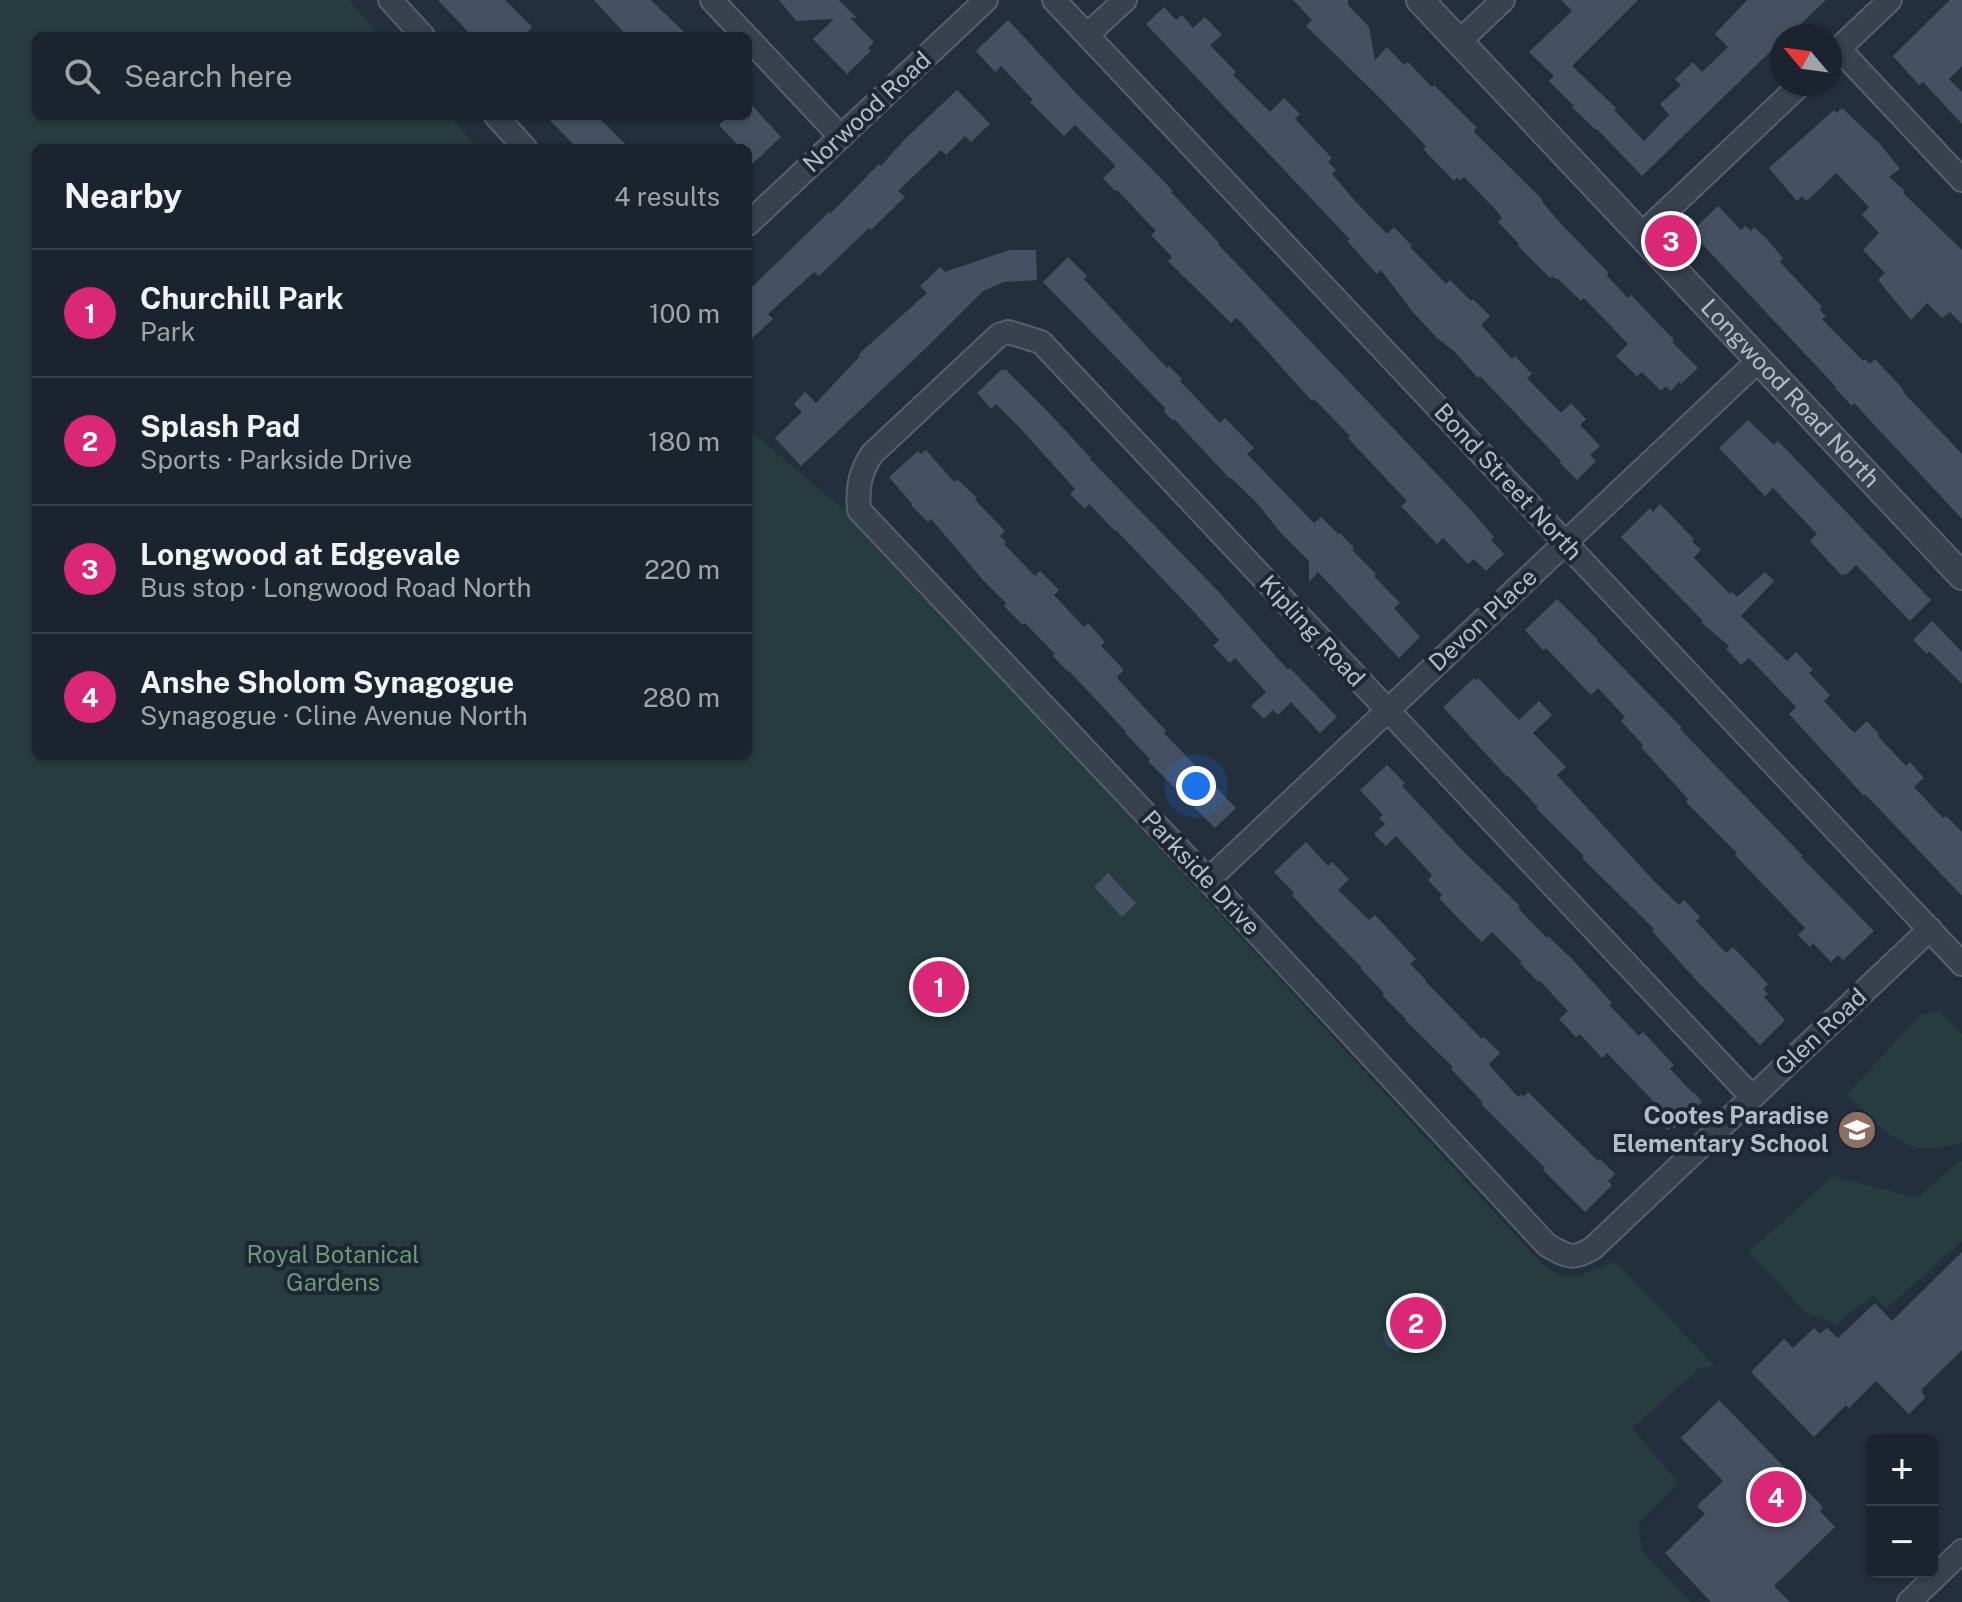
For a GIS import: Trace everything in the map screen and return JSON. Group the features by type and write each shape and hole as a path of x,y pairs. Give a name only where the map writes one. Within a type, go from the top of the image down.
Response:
{"street":[{"path":"390,0 419,32"},
{"path":"712,0 742,32"},
{"name":"Norwood Road","path":"752,220 986,0"},
{"name":"Bond Street North","path":"1054,0 1962,964"},
{"path":"1087,35 1125,0"},
{"name":"Longwood Road North","path":"1420,0 1962,576"},
{"path":"1459,42 1503,0"},
{"path":"1842,45 1890,0"},
{"path":"752,42 841,137"},
{"path":"1842,61 1962,180"},
{"path":"1641,235 1788,96"},
{"path":"500,120 521,144"},
{"name":"Kipling Road","path":"860,479 862,469 872,454 999,335 1008,332 1041,342 1752,1097"},
{"name":"Devon Place","path":"1208,880 1759,360"},
{"name":"Parkside Drive","path":"860,479 859,510 1547,1245 1567,1257"},
{"name":"Glen Road","path":"1567,1257 1581,1256 1593,1248 1930,929"},
{"path":"1909,1602 1962,1551"}],"green space":[{"name":"Royal Botanical Gardens","path":"0,0 349,0 377,32 32,32 32,120 454,120 474,144 32,144 32,760 752,760 752,432 855,519 1540,1262 1557,1274 1576,1276 1615,1261 1715,1367 1700,1368 1632,1428 1679,1483 1638,1524 1642,1551 1691,1602 0,1602"},
{"path":"1939,1012 1962,1034 1962,1142 1925,1148 1897,1140 1847,1095 1921,1014"},
{"path":"1960,1160 1962,1241 1886,1309 1873,1295 1836,1324 1805,1312 1749,1252 1833,1176 1917,1198"}],"water":[{"path":"1421,1293 1443,1304 1447,1312 1442,1314 1442,1326 1430,1341 1417,1342 1408,1349 1400,1348 1398,1352 1386,1345 1382,1332 1387,1331 1403,1308 1399,1304 1412,1294"}],"building":[{"path":"438,0 505,0 532,27 527,32 468,32"},
{"path":"594,0 651,0 684,32 623,32"},
{"path":"779,0 839,0 857,18 850,18 874,42 868,48 871,51 847,74 813,39 834,19 796,21"},
{"path":"1293,0 1348,0 1348,5 1369,27 1375,60 1387,47 1404,65 1408,62 1432,87 1434,85 1476,127 1474,132 1540,197 1562,225 1608,272 1607,276 1628,298 1631,295 1698,368 1671,391 1666,386 1661,391 1642,372 1637,376 1616,356 1628,344 1584,298 1581,301 1557,278 1550,278 1518,246 1498,222 1502,218 1495,209 1464,177 1454,181 1423,149 1426,146 1306,26 1312,20"},
{"path":"1561,0 1638,0 1572,66 1616,108 1614,110 1644,141 1669,115 1660,104 1681,85 1675,79 1693,62 1702,72 1728,47 1715,34 1747,0 1826,0 1801,24 1770,24 1770,52 1642,176 1572,107 1549,81 1554,76 1529,52 1572,11"},
{"path":"1950,0 1962,0 1962,66 1949,79 1962,92 1962,124 1923,82 1919,85 1893,56"},
{"path":"1164,7 1176,20 1182,15 1193,28 1205,17 1222,35 1210,45 1236,72 1233,75 1270,112 1284,98 1300,114 1295,119 1332,158 1328,162 1336,170 1332,174 1356,202 1387,234 1394,227 1446,284 1450,280 1490,316 1481,325 1512,359 1515,356 1532,374 1527,378 1561,413 1571,403 1586,419 1580,425 1600,446 1590,455 1596,461 1577,480 1480,376 1478,378 1454,351 1437,338 1381,270 1377,274 1347,241 1350,239 1146,24"},
{"path":"1008,20 1173,191 1218,244 1470,509 1504,554 1486,571 1474,559 1468,564 1443,538 1437,544 1401,506 1407,501 1348,438 1350,436 1314,399 1312,401 1239,320 1236,318 1231,323 1168,261 1172,257 1151,235 1156,231 1103,178 1115,167 1114,164 1075,125 1064,136 1030,102 1033,100 1001,66 995,72 976,51"},
{"path":"957,90 990,124 971,142 965,136 946,155 941,150 898,191 905,197 819,276 814,272 768,314 773,319 752,338 752,287 879,164 881,166"},
{"path":"752,105 781,137 752,164 752,144 737,144 719,125 725,120 752,120"},
{"path":"1842,108 1880,144 1900,169 1889,177 1962,250 1962,324 1950,312 1942,318 1927,303 1911,320 1878,280 1885,273 1863,250 1879,233 1862,215 1869,207 1836,173 1807,201 1802,196 1797,201 1769,168 1834,110 1837,113"},
{"path":"550,120 601,120 625,144 573,144"},
{"path":"1718,206 1741,230 1745,226 1751,231 1754,227 1767,239 1783,258 1780,262 1822,307 1820,310 1826,316 1822,319 1863,361 1865,359 1870,364 1875,359 1962,454 1962,519 1854,403 1852,406 1835,388 1691,232"},
{"path":"1009,250 1036,250 1037,280 1004,282 983,291 801,466 775,438 802,412 794,404 805,392 816,403 859,354 927,293 920,286 940,267 945,272"},
{"path":"1068,257 1087,276 1084,279 1167,368 1169,366 1182,379 1180,381 1220,423 1225,418 1254,448 1247,454 1314,523 1321,517 1340,533 1400,603 1394,608 1420,637 1399,658 1318,572 1309,582 1309,561 1043,282"},
{"path":"1002,369 1049,413 1216,589 1288,670 1290,668 1337,717 1320,733 1291,702 1278,715 1273,710 1264,719 1251,706 1266,692 1235,658 1230,663 1213,646 1219,640 1116,530 1089,504 1085,509 1070,494 1075,489 1020,428 996,404 991,409 977,393"},
{"path":"1748,420 1774,445 1778,441 1931,600 1910,621 1856,565 1842,576 1810,541 1817,534 1773,488 1765,496 1719,448"},
{"path":"926,450 954,482 957,479 977,498 975,500 1005,531 1000,536 1006,542 1004,544 1035,576 1040,571 1059,590 1054,595 1084,627 1088,623 1105,642 1101,646 1124,670 1118,679 1166,731 1164,733 1236,808 1215,828 1148,761 1150,759 1126,732 1053,656 1055,654 1004,606 1006,603 931,519 928,522 911,505 889,477 918,451 921,454"},
{"path":"1660,504 1701,550 1695,559 1730,594 1732,592 1737,597 1765,572 1774,581 1741,616 1787,661 1796,652 1813,670 1809,673 1830,695 1824,701 1854,733 1867,721 1906,766 1910,762 1924,778 1914,787 1943,818 1946,816 1962,832 1962,896 1789,714 1796,707 1749,658 1741,665 1726,649 1729,646 1702,623 1621,537 1650,508 1653,512"},
{"path":"1557,599 1874,931 1843,960 1838,955 1831,962 1813,943 1810,947 1798,935 1805,928 1686,802 1688,799 1621,721 1625,717 1598,688 1591,695 1525,630"},
{"path":"1932,621 1962,652 1962,684 1929,651 1927,654 1913,640"},
{"path":"1474,678 1476,681 1478,678 1519,720 1539,701 1552,715 1533,733 1566,767 1557,775 1654,881 1679,905 1684,900 1700,917 1696,921 1726,953 1733,947 1768,984 1763,989 1768,994 1764,997 1785,1020 1760,1045 1443,707"},
{"path":"1387,765 1405,783 1402,786 1462,850 1520,906 1518,908 1547,938 1573,960 1611,1002 1610,1006 1639,1036 1643,1032 1674,1065 1670,1069 1702,1102 1674,1129 1672,1126 1667,1130 1653,1116 1658,1112 1655,1109 1658,1106 1607,1053 1602,1058 1580,1034 1576,1037 1559,1019 1568,1011 1492,932 1482,942 1439,898 1442,895 1428,880 1432,875 1396,836 1386,846 1374,834 1385,824 1379,818 1383,815 1360,790"},
{"path":"1306,842 1328,866 1332,862 1349,879 1338,890 1369,920 1375,915 1416,959 1410,964 1425,981 1500,1053 1489,1064 1518,1097 1528,1092 1615,1174 1608,1181 1612,1185 1585,1212 1481,1104 1451,1069 1453,1067 1382,995 1384,993 1274,872"},
{"path":"1108,873 1136,903 1122,917 1094,887"},
{"path":"1962,1252 1962,1350 1921,1390 1925,1398 1909,1414 1876,1381 1814,1437 1751,1372 1784,1339 1793,1348 1814,1328 1820,1334 1827,1328 1838,1338 1875,1303 1892,1321"},
{"path":"1719,1400 1823,1507 1820,1511 1835,1527 1774,1586 1790,1602 1711,1602 1665,1553 1705,1514 1697,1506 1723,1481 1681,1438"}],"place":[{"name":"Longwood at Edgevale","path":"1671,241"},
{"name":"Churchill Park","path":"939,987"},
{"name":"Cootes Paradise Elementary School","path":"1857,1130"},
{"name":"Splash Pad","path":"1416,1323"},
{"name":"Anshe Sholom Synagogue","path":"1776,1497"}]}
